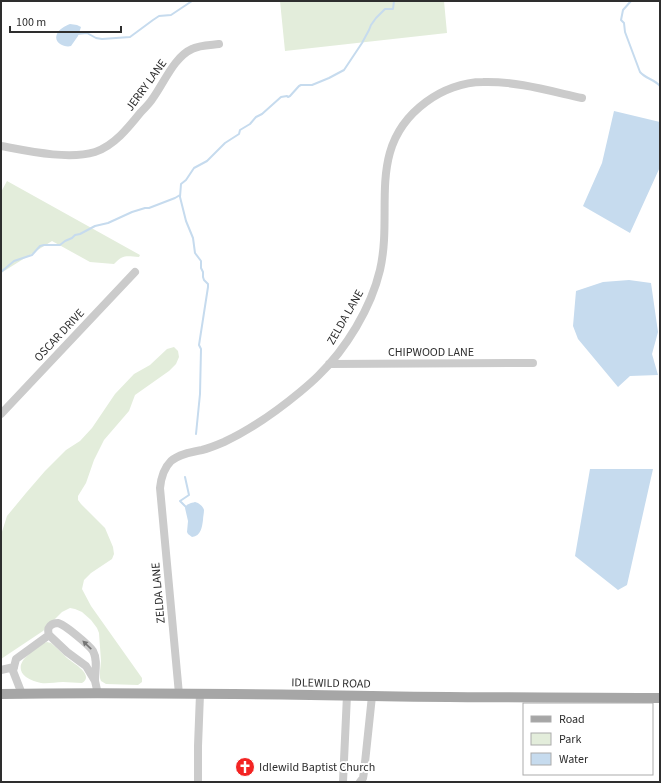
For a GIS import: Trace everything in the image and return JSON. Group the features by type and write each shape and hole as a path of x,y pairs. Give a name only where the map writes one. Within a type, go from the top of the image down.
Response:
{"main road":[{"name":"IDLEWILD ROAD","path":"1,694 200,694 660,698"}],"street":[{"name":"JERRY LANE","path":"1,146 72,155 95,152 104,148 127,128 153,99 168,73 184,54 193,48 220,44"},
{"name":"ZELDA LANE","path":"179,694 160,488 164,470 172,460 190,452 208,448 224,442 244,432 273,414 317,377 347,341 366,309 377,280 383,255 385,179 391,150 396,137 409,117 421,105 452,88 482,82 518,85 582,98"},
{"name":"OSCAR DRIVE","path":"1,414 135,272"},
{"name":"CHIPWOOD LANE","path":"329,364 533,363"},
{"path":"96,681 86,666 67,652 49,635 48,629 50,625 57,623 60,624 90,646 95,654 98,694"},
{"path":"22,694 13,671 16,659 49,635"},
{"path":"1,670 14,667"},
{"path":"198,782 200,694"},
{"path":"343,782 347,695"},
{"path":"360,782 363,778 364,772 372,696"}],"green space":[{"path":"280,1 444,1 447,33 285,51"},
{"path":"7,181 140,255 139,257 125,256 114,264 90,262 52,241 1,273 1,192"},
{"path":"174,347 178,351 179,357 176,364 169,371 135,395 129,411 104,440 94,460 86,483 78,496 78,500 81,504 105,528 113,547 114,554 112,559 91,573 84,580 82,589 91,606 142,678 142,682 138,685 106,684 101,681 99,633 97,628 82,612 70,608 62,612 43,631 1,659 1,535 7,516 45,471 66,450 80,441 92,428 115,394 134,374 150,365 167,349"},
{"path":"47,642 51,643 67,658 82,669 86,676 82,683 41,683 26,677 22,672 22,662 35,649"}],"water":[{"path":"70,24 81,27 78,36 71,46 60,44 56,37 58,32"},
{"path":"614,111 660,122 660,167 630,233 583,206 602,163"},
{"path":"629,280 651,283 658,332 652,354 658,375 630,376 618,387 578,339 573,326 576,291 603,282"},
{"path":"590,469 653,469 627,585 618,590 575,556"},
{"path":"195,502 202,506 204,511 200,531 197,535 192,537 187,532 188,521 185,508 190,503"}],"waterway":[{"path":"77,34 87,33 96,38 102,39 130,37 159,16 171,15 192,1"},
{"path":"196,434 200,394 201,349 199,345 208,284 204,280 201,261 195,253 193,238 186,221 180,197 181,184 186,180 194,168 207,161 225,143 239,134 240,130 250,124 256,117 262,114 281,97 290,96 301,85 312,85 344,70 376,18 385,9 393,9 394,1"},
{"path":"631,1 623,10 621,20 624,23 625,32 640,72 660,86"},
{"path":"1,272 14,261 32,255 40,246 60,245 75,235 95,226 108,223 132,212 149,208 180,195"},
{"path":"185,477 189,495 180,501 187,508"}],"place":[{"name":"Idlewild Baptist Church","path":"245,767"}]}
